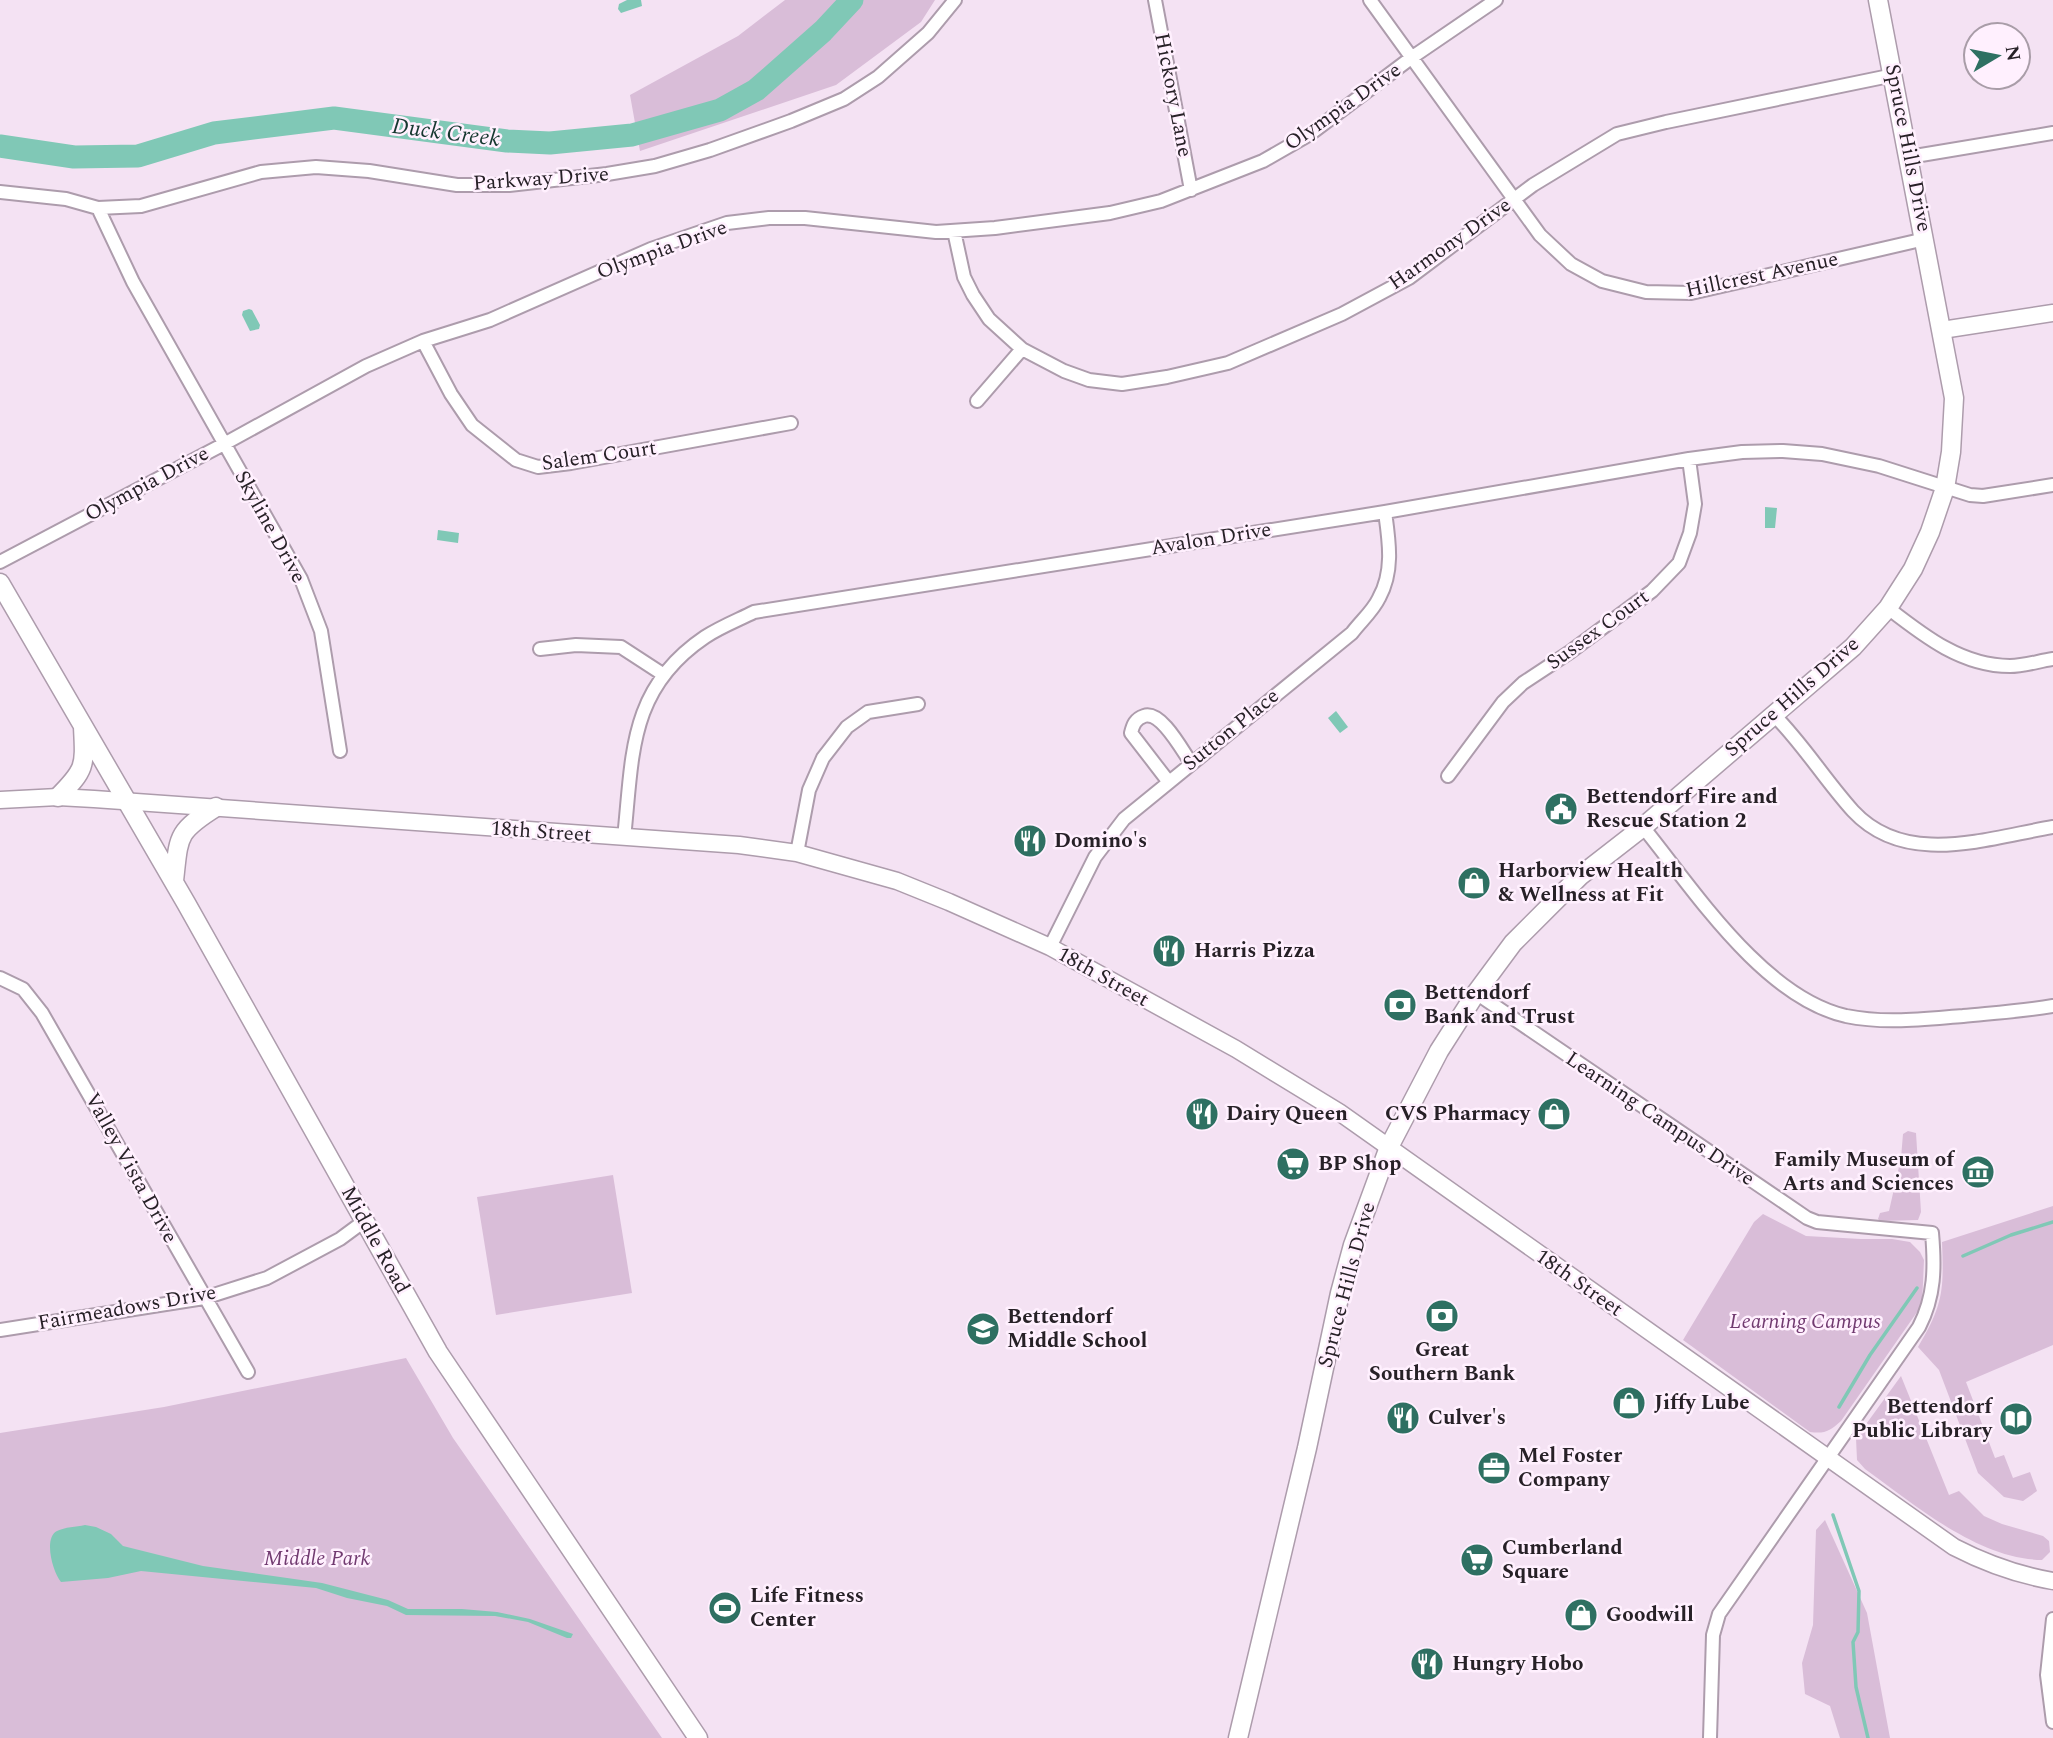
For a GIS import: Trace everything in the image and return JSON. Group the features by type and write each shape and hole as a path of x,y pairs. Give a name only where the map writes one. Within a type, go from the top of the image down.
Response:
{"main road":[{"name":"Spruce Hills Drive","path":"1238,1738 1304,1460 1340,1293 1364,1211 1389,1147 1439,1051 1475,993 1513,943 1573,883 1643,827 1853,647 1888,608 1913,569 1930,533 1945,488 1951,452 1954,398 1878,0"},
{"name":"Middle Road","path":"0,583 174,881 363,1222 439,1352 698,1738"},
{"name":"Middle Road","path":"58,797 76,780 85,760 83,724"},
{"path":"174,881 178,844 185,830 216,807"}],"street":[{"name":"Parkway Drive","path":"0,192 66,199 98,208 141,206 261,172 316,167 457,185 509,185 655,166 710,150 844,99 878,77 928,33 955,0"},
{"name":"Hickory Lane","path":"1155,0 1191,190"},
{"name":"Hillcrest Avenue","path":"1370,0 1540,235 1571,264 1602,281 1646,292 1691,293 1925,239"},
{"name":"Olympia Drive","path":"0,562 366,366 423,341 490,320 651,249 727,223 769,218 805,218 936,232 954,231 1110,213 1161,201 1191,190 1263,161 1310,134 1411,58 1496,0"},
{"name":"Harmony Drive","path":"954,231 964,277 973,295 989,319 1022,349 1064,371 1089,380 1122,384 1167,377 1228,363 1342,314 1409,278 1533,185 1617,134 1894,75"},
{"path":"1909,158 2053,133"},
{"name":"Skyline Drive","path":"98,208 132,282 301,579 321,631 340,751"},
{"path":"1942,330 2053,313"},
{"name":"Salem Court","path":"423,341 451,394 472,425 516,460 538,467 791,423"},
{"path":"976,401 1022,349"},
{"name":"Avalon Drive","path":"624,838 636,730 650,692 673,664 705,637 754,612 1385,512 1689,459 1742,453 1783,451 1822,454 1879,466 1970,495 1983,496 2053,485"},
{"name":"Sussex Court","path":"1448,776 1503,702 1523,683 1652,591 1679,563 1690,533 1695,505 1689,459"},
{"name":"Sutton Place","path":"1050,947 1095,857 1124,819 1352,633 1379,598 1389,568 1390,549 1385,512"},
{"path":"1888,608 1944,648 1983,663 2011,666 2053,659"},
{"path":"540,649 576,645 621,647 664,675"},
{"path":"797,853 809,790 823,758 847,727 868,712 918,704"},
{"path":"1774,715 1792,733 1854,812 1879,832 1899,841 1919,845 1952,845 2053,827"},
{"path":"1168,781 1131,733 1133,723 1142,716 1159,718 1191,762"},
{"name":"18th Street","path":"0,800 58,797 128,801 739,845 797,853 897,881 1050,947 1236,1049 1339,1112 1954,1547 1978,1560 2053,1581"},
{"path":"1643,827 1737,944 1774,978 1812,1003 1845,1016 1914,1021 2018,1012 2053,1006"},
{"name":"Valley Vista Drive","path":"0,978 23,989 42,1013 248,1372"},
{"name":"Learning Campus Drive","path":"1475,993 1807,1218 1817,1222 1932,1233 1935,1269 1927,1311 1830,1457"},
{"name":"Fairmeadows Drive","path":"0,1330 204,1298 267,1278 340,1239 363,1222"},
{"path":"1710,1738 1713,1635 1719,1614 1830,1457"},
{"path":"2053,1619 2047,1675 2053,1722"}],"green space":[{"path":"785,0 935,0 921,22 836,85 640,151 630,95 738,36"},
{"path":"1908,1131 1916,1133 1921,1212 1918,1220 1880,1221 1880,1213 1889,1211 1901,1158 1903,1134"},
{"path":"613,1175 632,1293 496,1315 477,1197"},
{"name":"Learning Campus","path":"2053,1206 2053,1345 1966,1382 1995,1458 2004,1455 2013,1478 2030,1472 2037,1491 2023,1501 2004,1497 1978,1473 1939,1370 1918,1347 1933,1320 1940,1297 1943,1273 1942,1242"},
{"name":"Learning Campus","path":"1763,1214 1806,1236 1910,1242 1924,1260 1922,1305 1841,1421 1824,1432 1810,1432 1683,1340 1754,1222"},
{"name":"Middle Park","path":"406,1358 453,1438 662,1738 0,1738 0,1433 164,1407"},
{"path":"1901,1376 1949,1495 1959,1491 1984,1516 2043,1536 2049,1541 2050,1552 2042,1560 1994,1550 1948,1528 1865,1469 1857,1460 1856,1438"},
{"path":"1825,1520 1867,1613 1890,1738 1840,1738 1830,1706 1805,1694 1802,1663 1813,1625 1816,1530"}],"shaded area":[{"path":"627,0 641,0 642,6 621,13 619,4"},
{"path":"249,309 260,325 259,329 250,331 242,315 243,311"},
{"path":"1765,507 1777,508 1775,528 1765,528"},
{"path":"438,530 459,533 458,543 437,540"},
{"path":"1336,711 1348,727 1340,733 1328,718"},
{"path":"85,1525 111,1534 123,1546 203,1566 322,1583 388,1600 408,1609 497,1612 530,1619 573,1634 571,1638 567,1638 528,1622 495,1616 406,1615 387,1606 316,1588 141,1571 108,1578 61,1582 51,1556 53,1535 60,1530"}],"waterway":[{"name":"Duck Creek","path":"0,146 74,157 138,156 214,133 334,118 507,141 550,143 632,135 720,110 756,90 823,31 852,0"},
{"path":"1963,1256 2011,1235 2053,1222"},
{"path":"1839,1407 1870,1355 1917,1288"},
{"path":"1833,1515 1859,1591 1858,1632 1853,1642 1856,1687 1868,1738"}],"place":[{"name":"Bettendorf Fire and Rescue Station 2","path":"1561,809"},
{"name":"Domino's","path":"1030,841"},
{"name":"Harborview Health & Wellness at Fit","path":"1474,883"},
{"name":"Harris Pizza","path":"1169,951"},
{"name":"Bettendorf Bank and Trust","path":"1400,1005"},
{"name":"Dairy Queen","path":"1202,1114"},
{"name":"CVS Pharmacy","path":"1554,1114"},
{"name":"BP Shop","path":"1293,1164"},
{"name":"Family Museum of Arts and Sciences","path":"1978,1172"},
{"name":"Great Southern Bank","path":"1442,1316"},
{"name":"Bettendorf Middle School","path":"983,1329"},
{"name":"Jiffy Lube","path":"1629,1403"},
{"name":"Culver's","path":"1403,1418"},
{"name":"Bettendorf Public Library","path":"2016,1419"},
{"name":"Mel Foster Company","path":"1494,1468"},
{"name":"Cumberland Square","path":"1477,1560"},
{"name":"Life Fitness Center","path":"725,1608"},
{"name":"Goodwill","path":"1581,1615"},
{"name":"Hungry Hobo","path":"1427,1664"}]}
